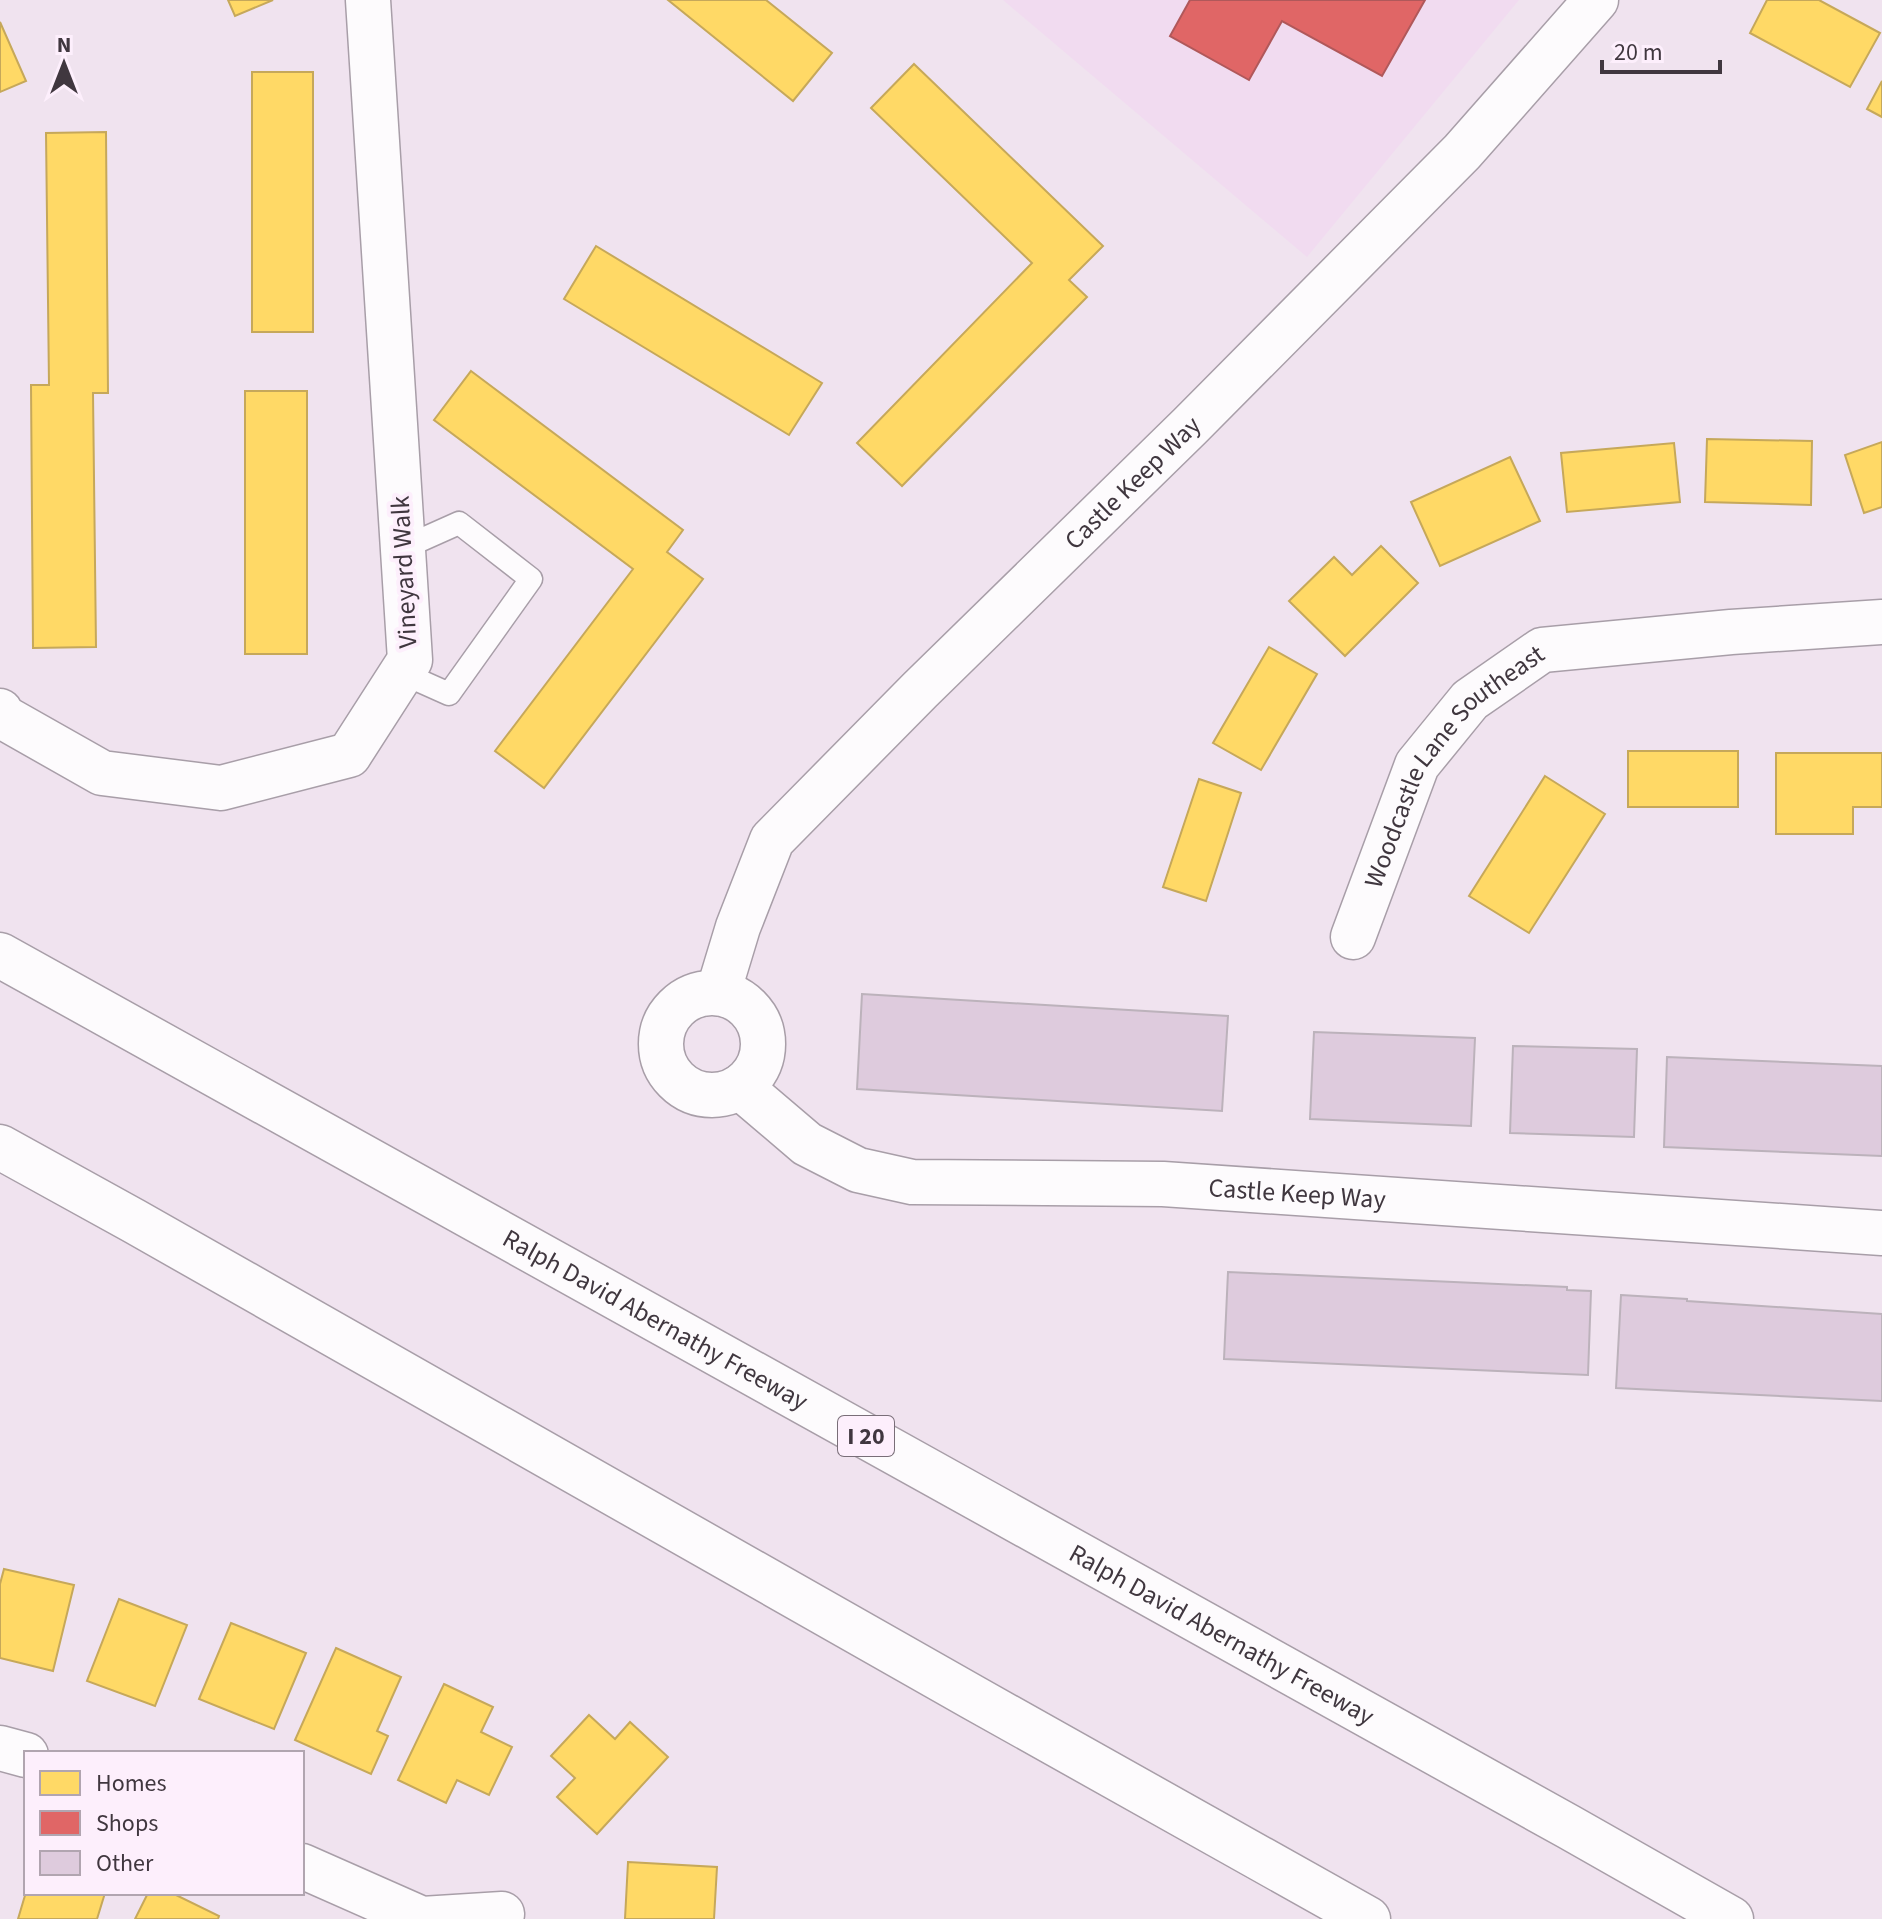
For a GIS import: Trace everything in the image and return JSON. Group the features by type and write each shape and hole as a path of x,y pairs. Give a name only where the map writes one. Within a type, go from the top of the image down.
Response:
{"main road":[{"name":"Vineyard Walk","path":"0,711 3,717 102,773 221,788 349,755 410,660 368,0"},
{"name":"Castle Keep Way","path":"718,993 738,927 772,840 1462,152 1596,0"},
{"name":"Woodcastle Lane Southeast","path":"1353,937 1417,765 1470,700 1542,650 1731,632 1882,622"},
{"name":"Ralph David Abernathy Freeway","path":"0,955 1731,1919"},
{"path":"700,993 718,993 738,999 753,1013 763,1041 759,1064 740,1087 725,1094 704,1095 683,1086 672,1077 664,1064 660,1045 663,1026 686,999 700,993"},
{"name":"Castle Keep Way","path":"740,1087 807,1144 858,1170 912,1182 1163,1184 1882,1233"},
{"path":"0,1147 1368,1919"},
{"path":"0,1748 24,1754"},
{"path":"304,1867 422,1919 502,1914"}],"lane":[{"path":"402,673 449,694 531,579 459,523 403,548"}],"shaded area":[{"path":"1003,0 1519,0 1307,257"}],"building: Homes":[{"path":"228,0 273,0 235,16"},
{"path":"668,0 766,0 832,53 793,101"},
{"path":"1767,0 1819,0 1880,33 1850,87 1750,33"},
{"path":"0,22 26,81 0,92"},
{"path":"914,64 1103,246 1069,280 1087,297 902,486 857,443 1032,263 871,108"},
{"path":"252,72 313,72 313,332 252,332"},
{"path":"1882,81 1882,117 1867,109"},
{"path":"106,132 108,393 93,393 96,647 33,648 31,385 49,385 46,133"},
{"path":"596,246 822,383 789,435 564,299"},
{"path":"471,371 683,530 667,552 703,579 544,788 495,751 633,569 434,420"},
{"path":"245,391 307,391 307,654 245,654"},
{"path":"1707,439 1812,441 1811,505 1705,502"},
{"path":"1882,442 1882,507 1864,513 1845,455"},
{"path":"1674,443 1680,502 1567,512 1561,453"},
{"path":"1510,457 1540,521 1440,566 1411,502"},
{"path":"1381,546 1418,583 1345,656 1289,601 1334,557 1352,575"},
{"path":"1269,647 1317,674 1261,770 1213,743"},
{"path":"1628,751 1738,751 1738,807 1628,807"},
{"path":"1776,753 1882,753 1882,807 1853,807 1853,834 1776,834"},
{"path":"1545,776 1605,814 1529,933 1469,896"},
{"path":"1199,779 1241,793 1206,901 1163,887"},
{"path":"4,1569 74,1585 53,1671 0,1658 0,1584"},
{"path":"119,1599 187,1625 155,1706 87,1681"},
{"path":"231,1623 306,1653 274,1729 199,1699"},
{"path":"336,1648 401,1677 377,1731 388,1736 371,1774 295,1740"},
{"path":"444,1684 493,1707 481,1732 512,1747 489,1795 457,1780 446,1803 398,1780"},
{"path":"589,1715 615,1739 630,1722 668,1757 597,1834 557,1797 575,1778 551,1756"},
{"path":"628,1862 717,1867 714,1919 625,1919"},
{"path":"25,1895 104,1895 97,1919 18,1919"},
{"path":"147,1895 176,1895 219,1916 218,1919 135,1919"}],"building: Shops":[{"path":"1190,0 1425,0 1382,76 1282,21 1249,80 1170,36"}],"building: Other":[{"path":"862,994 1228,1016 1222,1111 857,1089"},
{"path":"1314,1032 1475,1038 1471,1126 1310,1119"},
{"path":"1513,1046 1637,1049 1634,1137 1510,1133"},
{"path":"1667,1057 1882,1066 1882,1156 1664,1147"},
{"path":"1228,1272 1567,1287 1567,1290 1591,1291 1588,1375 1224,1359"},
{"path":"1621,1295 1882,1314 1882,1401 1616,1388"}]}
